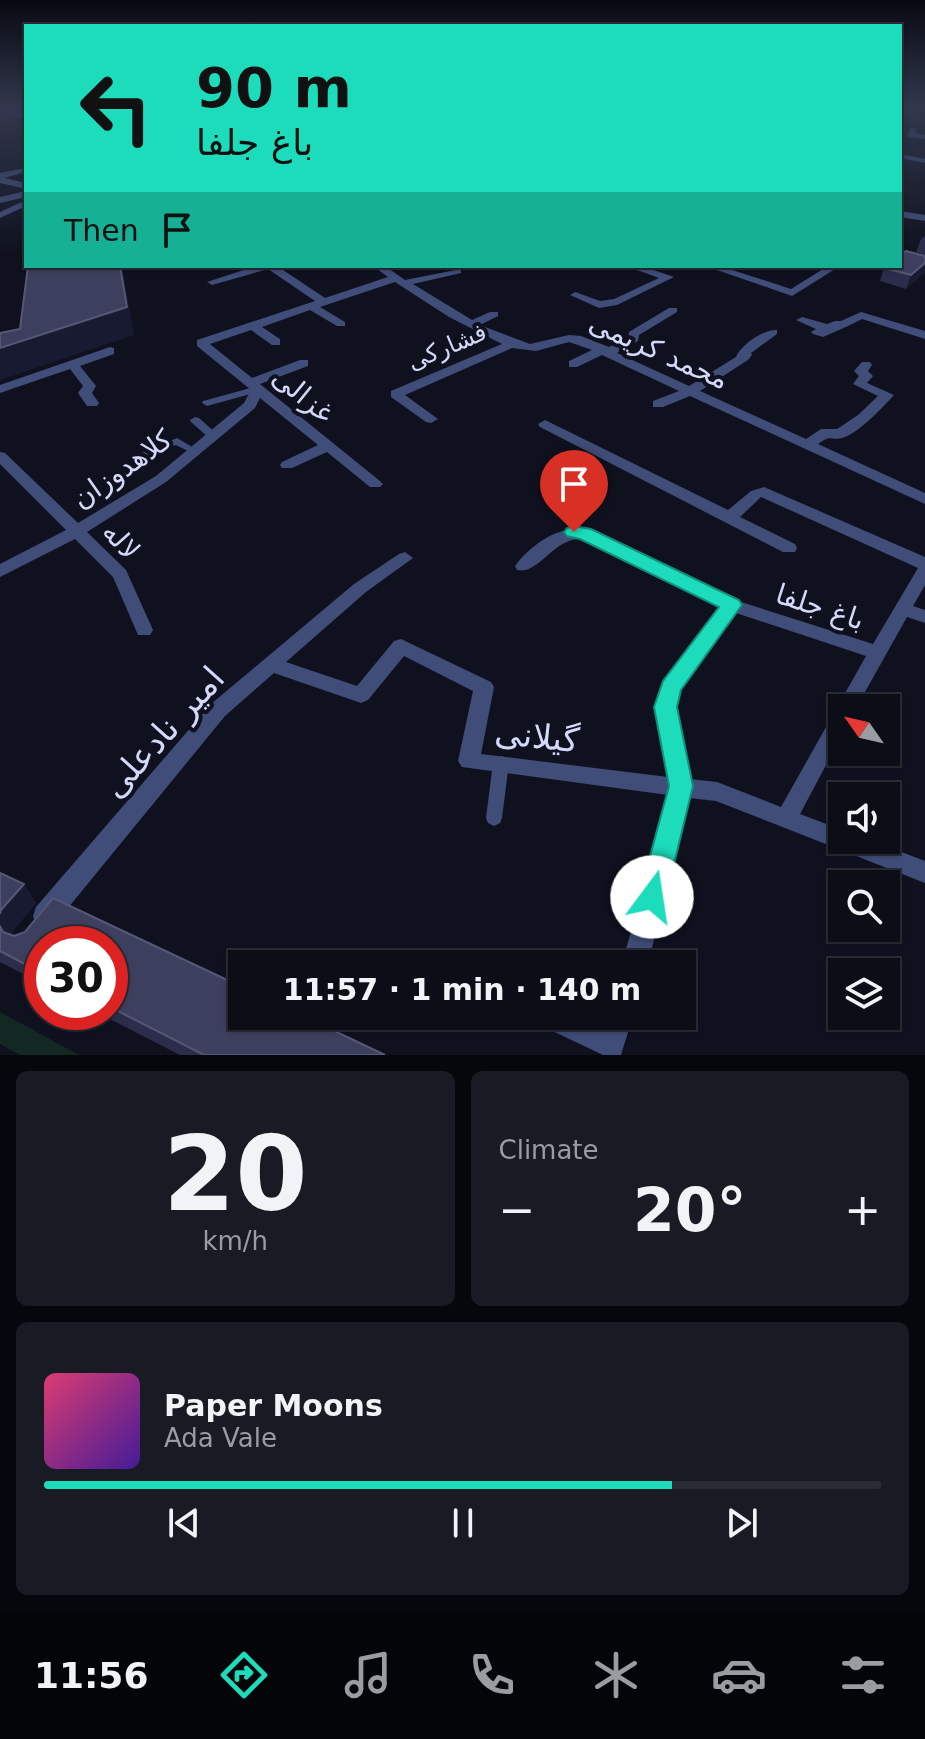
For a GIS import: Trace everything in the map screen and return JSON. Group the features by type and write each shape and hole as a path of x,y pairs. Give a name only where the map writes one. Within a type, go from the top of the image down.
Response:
{"street":[{"path":"904,157 923,166"},
{"path":"0,178 24,171"},
{"path":"0,178 24,190"},
{"path":"0,187 24,191"},
{"path":"0,200 24,192"},
{"path":"0,215 24,204"},
{"path":"0,223 24,214"},
{"path":"902,214 925,218"},
{"path":"212,282 261,268"},
{"path":"271,268 341,324"},
{"name":"محمد کریمی","path":"381,268 449,316 511,344 531,349 567,337 607,351 925,499"},
{"path":"575,295 599,305 617,302 669,277 644,268"},
{"path":"719,269 792,293 832,268"},
{"path":"253,326 400,281 457,271"},
{"path":"573,364 634,338 633,334 673,310"},
{"path":"472,324 494,314"},
{"path":"843,325 861,315 925,335"},
{"path":"802,320 823,330 835,324 843,325 855,334"},
{"path":"253,326 276,342"},
{"name":"غزالی","path":"253,326 201,343 375,484"},
{"path":"658,404 694,392 729,365 739,362 746,355 744,352 773,332"},
{"name":"فشارکی","path":"431,419 396,394 511,344"},
{"path":"0,389 110,351"},
{"path":"254,386 304,363"},
{"path":"72,364 90,386 85,393 92,403"},
{"path":"806,446 826,432 840,434 887,395 859,384 867,376 860,371 866,365"},
{"name":"کلاهدوزان","path":"0,571 77,531 161,479 250,405 254,386"},
{"path":"545,424 789,548"},
{"path":"287,465 328,446"},
{"name":"لاله","path":"0,456 120,574 144,630"},
{"path":"731,516 756,494 764,492 925,567 854,694"},
{"name":"باغ جلفا","path":"523,566 560,536 574,532 584,534 732,605 877,652"},
{"name":"امیر نادعلی","path":"37,926 218,710 360,588 405,558"},
{"path":"639,950 681,786 665,707 671,687 732,605"},
{"path":"902,609 925,617"},
{"name":"گیلانی","path":"273,665 361,695 401,646 484,687 469,761 717,792 925,872"},
{"path":"786,819 828,742"},
{"path":"579,1030 612,1045 616,1030"}],"lane":[{"path":"207,403 254,386"},
{"path":"195,420 213,436"},
{"path":"140,456 177,441 194,451"},
{"path":"494,818 501,763"}],"green space":[{"path":"0,1012 24,1025 24,1030 33,1030 79,1055 20,1055 0,1044"}],"building":[{"path":"906,251 925,256 925,263 911,275 884,268 902,268 902,254"},
{"path":"28,268 120,268 127,307 0,348 0,333 20,329"},
{"path":"0,873 24,884 0,914"},
{"path":"53,898 112,926 30,926"},
{"path":"0,926 3,932 14,936 24,932 24,964 0,951"},
{"path":"128,933 228,980 228,1030 332,1030 385,1055 204,1055 128,1016"}],"route":[{"path":"574,532 732,605 671,687 665,707 681,786 652,897"}]}
